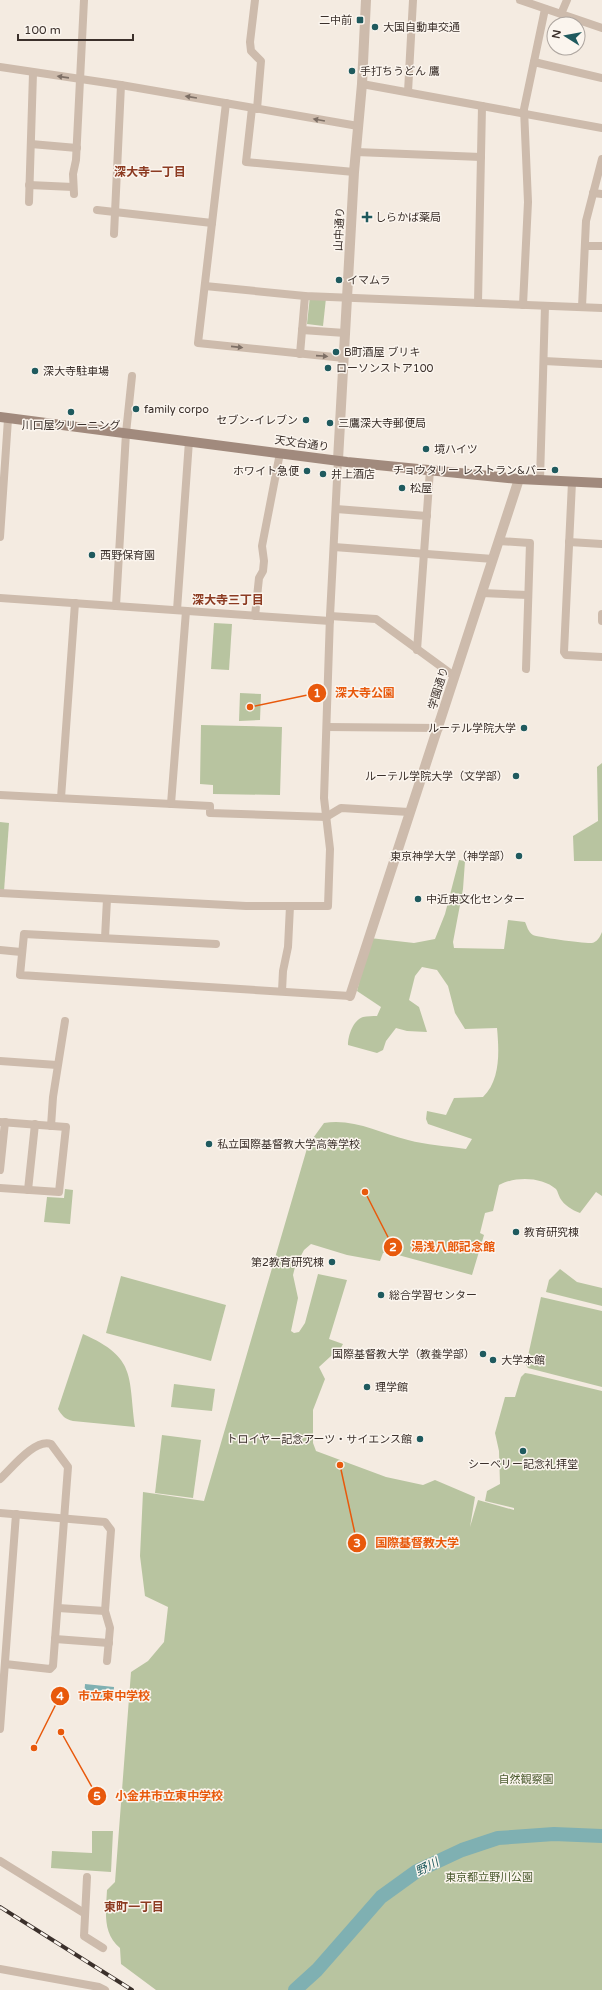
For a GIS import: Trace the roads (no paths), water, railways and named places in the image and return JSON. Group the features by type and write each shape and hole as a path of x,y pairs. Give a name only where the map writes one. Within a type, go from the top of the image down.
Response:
{"main road":[{"name":"天文台通り","path":"4,418 338,460 519,479 602,483"}],"street":[{"path":"29,185 74,191 73,174 77,148 84,0"},
{"path":"255,0 250,42 251,52 261,62 246,162 354,172"},
{"name":"山中通り","path":"338,460 354,172 362,84 366,0"},
{"path":"408,92 413,0"},
{"path":"561,14 567,0"},
{"path":"525,1 602,28"},
{"path":"523,305 528,202 524,114 545,8"},
{"path":"534,62 602,78"},
{"path":"0,67 121,85 358,126"},
{"path":"29,202 33,73"},
{"path":"362,84 602,128"},
{"path":"114,234 121,85"},
{"path":"226,103 198,343 344,358"},
{"path":"478,303 482,106"},
{"path":"31,144 77,148"},
{"path":"356,152 481,157"},
{"path":"582,307 586,221 602,159"},
{"path":"593,193 602,194"},
{"path":"97,210 212,223"},
{"path":"585,246 602,246"},
{"path":"205,286 305,296 602,308"},
{"path":"300,354 305,296"},
{"path":"540,480 545,306"},
{"path":"302,330 345,333"},
{"path":"544,361 602,364"},
{"path":"116,606 126,433 132,376"},
{"path":"0,537 4,418"},
{"path":"177,610 189,441"},
{"path":"255,616 259,578 264,566 262,546 280,453"},
{"path":"0,893 246,906 328,906 330,849 324,798 330,619 338,460"},
{"path":"417,650 430,470"},
{"name":"学園通り","path":"350,996 439,728 454,676 519,479"},
{"path":"572,482 564,652 566,655 602,656"},
{"path":"336,509 427,516"},
{"path":"499,541 530,543 526,669"},
{"path":"569,542 602,544"},
{"path":"334,547 493,559"},
{"path":"482,593 528,595"},
{"path":"0,598 255,616 376,619 454,676"},
{"path":"61,798 75,603"},
{"path":"172,804 186,611"},
{"path":"602,614 602,621"},
{"path":"327,727 439,728"},
{"path":"0,795 210,806 210,813 326,817 341,808 410,812"},
{"path":"105,938 107,899"},
{"path":"282,991 283,971 288,947 290,906"},
{"path":"216,944 24,934 21,952 20,975 350,996"},
{"path":"0,950 21,952"},
{"path":"51,1126 57,1065 65,1021"},
{"path":"0,1061 57,1065"},
{"path":"0,1170 3,1122 66,1127 59,1192 0,1188"},
{"path":"28,1190 34,1124"},
{"path":"0,1479 34,1446 48,1443 51,1444 68,1467 53,1666 50,1669 5,1664"},
{"path":"0,1513 64,1517 106,1522 111,1530 105,1611 110,1628 107,1662"},
{"path":"0,1729 16,1514"},
{"path":"58,1608 105,1611"},
{"path":"55,1639 109,1643"},
{"path":"0,1861 84,1913"},
{"path":"87,1877 84,1936 103,1948"},
{"path":"0,1969 99,1987 105,1990"}],"water":[{"path":"85,1684 114,1687 113,1699 84,1697"}],"waterway":[{"name":"野川","path":"295,1990 317,1970 381,1897 417,1871 462,1850 498,1838 554,1834 602,1836"}],"railway":[{"path":"0,1907 132,1990"}],"place":[{"name":"二中前","path":"360,20"},
{"name":"大国自動車交通","path":"375,27"},
{"name":"手打ちうどん 鷹","path":"352,71"},
{"name":"しらかば薬局","path":"367,217"},
{"name":"イマムラ","path":"339,280"},
{"name":"B町酒屋 ブリキ","path":"336,352"},
{"name":"ローソンストア100","path":"328,368"},
{"name":"深大寺駐車場","path":"35,371"},
{"name":"family corpo","path":"136,409"},
{"name":"川口屋クリーニング","path":"71,412"},
{"name":"セブン-イレブン","path":"306,420"},
{"name":"三鷹深大寺郵便局","path":"330,423"},
{"name":"境ハイツ","path":"426,449"},
{"name":"チョウタリー レストラン&バー","path":"555,470"},
{"name":"ホワイト急便","path":"307,471"},
{"name":"井上酒店","path":"323,474"},
{"name":"松屋","path":"402,488"},
{"name":"西野保育園","path":"92,555"},
{"name":"深大寺公園","path":"250,707"},
{"name":"ルーテル学院大学","path":"524,728"},
{"name":"ルーテル学院大学（文学部）","path":"516,776"},
{"name":"東京神学大学（神学部）","path":"519,856"},
{"name":"中近東文化センター","path":"418,899"},
{"name":"私立国際基督教大学高等学校","path":"209,1144"},
{"name":"湯浅八郎記念館","path":"365,1192"},
{"name":"教育研究棟","path":"516,1232"},
{"name":"第2教育研究棟","path":"332,1262"},
{"name":"総合学習センター","path":"381,1295"},
{"name":"国際基督教大学（教養学部）","path":"483,1354"},
{"name":"大学本館","path":"493,1360"},
{"name":"理学館","path":"367,1387"},
{"name":"トロイヤー記念アーツ・サイエンス館","path":"420,1439"},
{"name":"シーベリー記念礼拝堂","path":"523,1451"},
{"name":"国際基督教大学","path":"340,1465"},
{"name":"小金井市立東中学校","path":"61,1732"},
{"name":"市立東中学校","path":"34,1748"}],"district":[{"name":"深大寺一丁目","path":"150,172"},
{"name":"深大寺三丁目","path":"228,600"},
{"name":"東町一丁目","path":"134,1907"}],"park label":[{"name":"自然観察園","path":"526,1779"},
{"name":"東京都立野川公園","path":"489,1877"}]}
